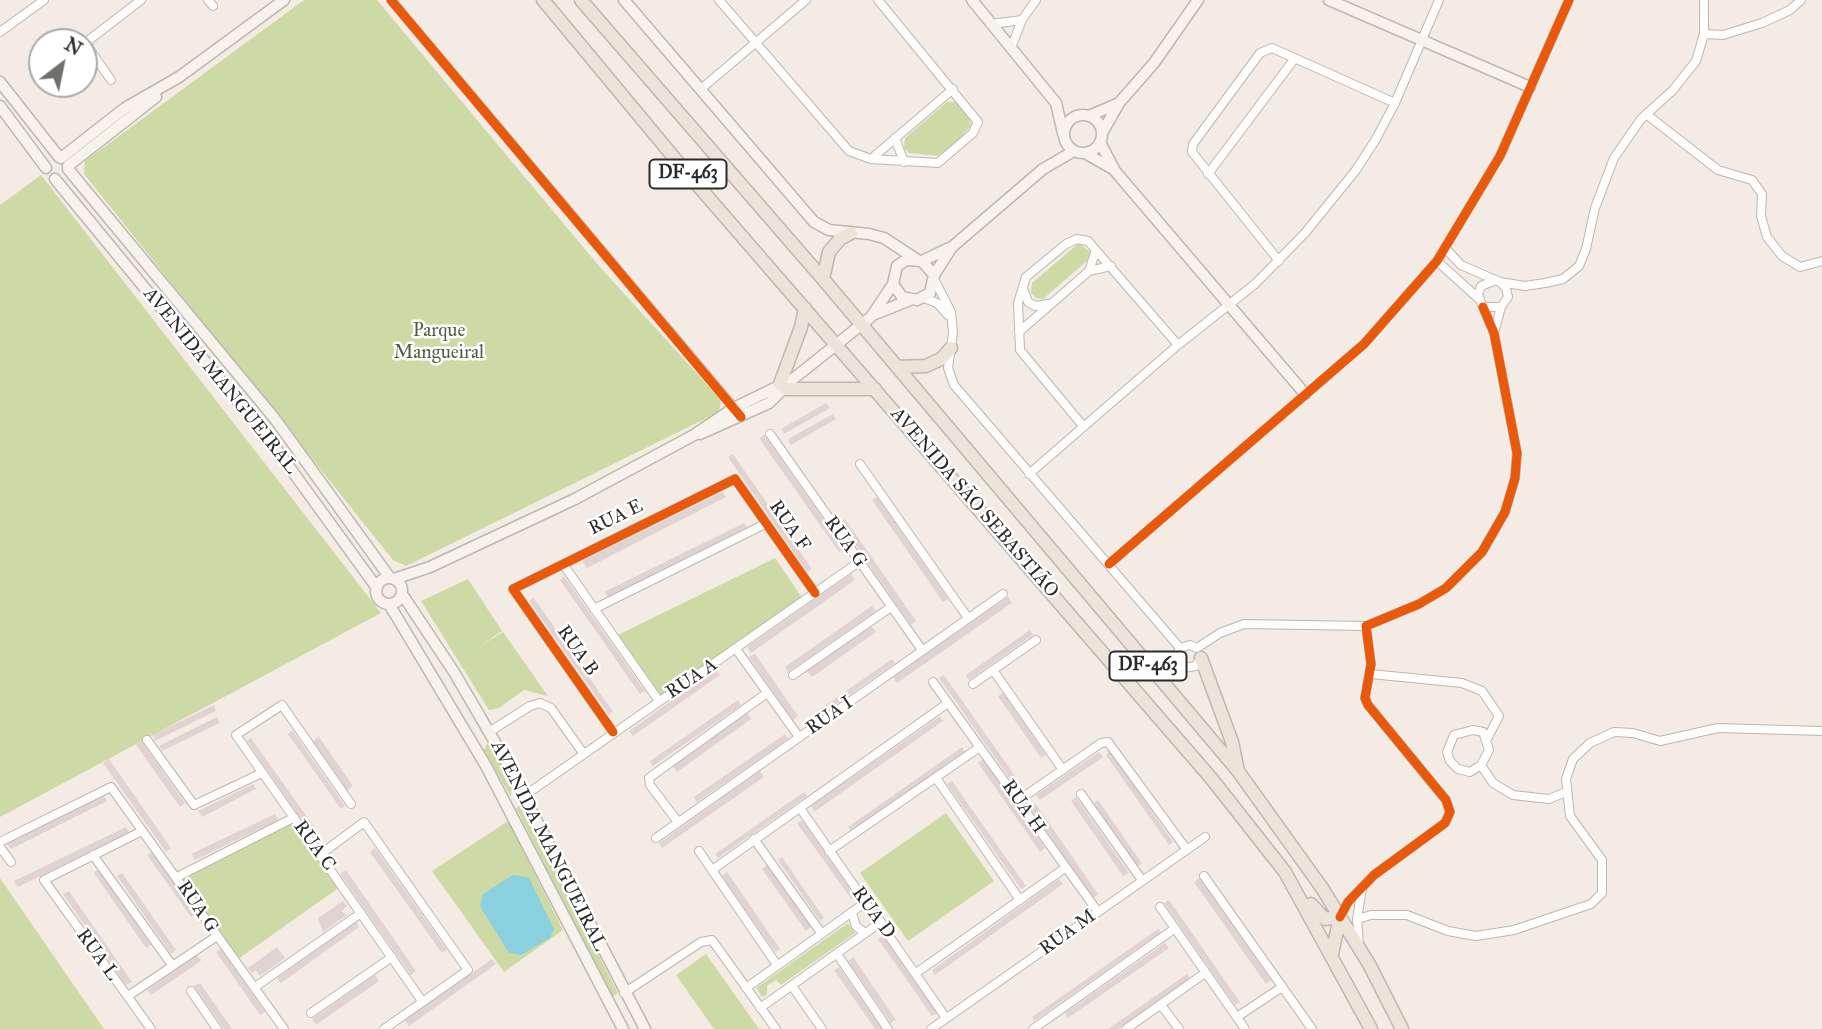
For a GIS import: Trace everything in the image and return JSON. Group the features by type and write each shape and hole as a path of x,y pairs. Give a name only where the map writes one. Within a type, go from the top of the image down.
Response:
{"main road":[{"name":"AVENIDA SÃO SEBASTIÃO","path":"543,0 1211,778 1285,872 1371,1029"},
{"name":"AVENIDA SÃO SEBASTIÃO","path":"581,0 823,279 1238,771 1340,917 1402,1029"},
{"path":"823,279 829,252 840,239 851,233"},
{"path":"805,308 786,384 875,389"},
{"path":"897,367 926,366 941,359 951,348"},
{"path":"1199,653 1232,742 1238,771"},
{"path":"1285,872 1319,914 1330,920 1340,917 1332,954"}],"street":[{"path":"111,80 88,47 89,40 141,0"},
{"path":"46,168 50,159 64,162 284,0"},
{"path":"391,0 741,418"},
{"path":"624,0 814,222 829,230 884,238 919,260 934,277 951,312 953,324 948,368 954,384 1180,648"},
{"path":"719,0 845,148 855,155 871,159 938,163 977,128 975,116 878,0"},
{"path":"701,89 806,0"},
{"path":"972,0 1056,103 1064,136 1080,152 1115,171"},
{"path":"1011,48 1021,20 1036,0"},
{"path":"924,298 933,286 934,277 952,247 1043,169 1080,152 1101,137 1119,103 1154,63 1197,0"},
{"path":"1329,0 1530,87"},
{"path":"1029,474 1279,261 1356,170 1395,103 1439,0"},
{"path":"1109,564 1364,344 1437,261 1500,156 1569,0"},
{"path":"1446,249 1461,265 1498,281 1525,286 1563,279 1579,266 1586,249 1595,208 1614,158 1646,114 1688,75 1704,34 1704,0"},
{"path":"1704,34 1723,35 1753,26 1790,10 1801,0"},
{"path":"0,32 40,1"},
{"path":"991,24 1021,20"},
{"path":"1279,261 1194,156 1193,144 1260,53 1272,48 1395,103"},
{"path":"1208,174 1295,58"},
{"name":"AVENIDA MANGUEIRAL","path":"0,82 275,419 392,579"},
{"path":"871,159 953,89"},
{"path":"1043,169 1073,117 1089,116 1119,103"},
{"name":"AVENIDA MANGUEIRAL","path":"0,106 46,168 47,174 55,179 269,439 377,588"},
{"path":"1646,114 1718,170 1752,180 1762,194 1761,216 1767,237 1782,256 1800,267 1822,261"},
{"path":"1089,116 1097,122 1115,171 1305,394"},
{"path":"895,138 904,162"},
{"path":"55,179 64,177 64,162"},
{"path":"694,435 741,418 769,403 786,384 838,345 872,315 893,284 897,266 884,238"},
{"path":"1083,426 1022,356 1019,332 1018,303 1023,282 1071,241 1082,239 1096,250 1178,345"},
{"path":"897,266 906,260 919,260 952,247"},
{"path":"1089,271 1096,250"},
{"path":"1199,653 1190,645 1180,648 1176,656 1183,668 1196,667 1199,653 1220,633 1244,624 1366,626 1419,604 1446,588 1482,552 1505,513 1515,478 1517,453 1494,333 1481,303 1437,261"},
{"path":"1019,332 1089,271 1111,267"},
{"path":"1498,281 1506,288 1508,297"},
{"path":"1481,303 1481,286 1498,281"},
{"path":"1023,282 1028,302 1035,306 1052,303"},
{"path":"893,284 896,291 910,300"},
{"path":"1494,333 1501,307 1508,297 1525,286"},
{"path":"872,315 910,300 924,298 943,308 953,324"},
{"path":"1481,303 1501,307"},
{"path":"430,567 402,592 398,601 389,604 381,600 377,588 382,581 430,567 575,499 694,435 734,408 786,384"},
{"name":"RUA G","path":"770,434 922,650"},
{"path":"860,464 968,618"},
{"name":"RUA F","path":"735,479 815,593"},
{"name":"RUA E","path":"513,589 735,479"},
{"path":"594,609 765,524"},
{"name":"RUA A","path":"524,796 859,562"},
{"path":"563,564 659,701"},
{"path":"392,579 402,592"},
{"name":"RUA B","path":"513,589 614,732"},
{"name":"AVENIDA MANGUEIRAL","path":"402,592 455,673 489,732 645,1029"},
{"name":"RUA I","path":"656,838 1003,594"},
{"name":"AVENIDA MANGUEIRAL","path":"389,604 439,683 534,855 623,1029"},
{"path":"793,675 891,607"},
{"path":"1340,917 1348,902 1362,888 1445,823 1450,812 1446,800 1368,705 1365,698 1371,674 1366,626"},
{"path":"973,684 1036,640"},
{"path":"736,649 799,737"},
{"path":"993,670 1063,770"},
{"path":"439,683 447,674 455,673"},
{"path":"1371,674 1462,683 1482,691 1499,716 1498,723 1487,738"},
{"name":"RUA H","path":"933,682 1098,912"},
{"path":"678,822 650,785 649,778 767,693"},
{"path":"489,732 530,706 540,703 551,708 583,753"},
{"path":"712,870 948,703"},
{"name":"RUA C","path":"351,804 282,705 236,736 422,1001"},
{"path":"1357,919 1371,915 1407,915 1448,931 1476,936 1514,930 1591,904 1602,893 1602,860 1570,816 1566,792 1573,759 1590,743 1614,733 1633,733 1660,741 1718,728 1822,731"},
{"path":"1461,731 1483,732 1487,738 1489,750 1481,765 1470,772 1458,769 1450,761 1447,752 1454,735 1461,731"},
{"path":"147,740 194,805 262,773"},
{"path":"1019,800 1104,741 1116,751 1187,849"},
{"path":"829,852 980,747"},
{"path":"1481,765 1493,783 1513,795 1549,799 1566,792"},
{"path":"936,778 1020,900"},
{"name":"RUA G","path":"0,844 110,786 284,1029"},
{"path":"1081,794 1142,880"},
{"name":"RUA D","path":"800,808 946,1018"},
{"path":"177,877 293,818"},
{"path":"321,854 364,822 468,970 384,1029"},
{"path":"142,831 93,855 172,965"},
{"name":"RUA M","path":"930,1029 1205,837"},
{"path":"754,839 822,934"},
{"path":"0,844 11,862"},
{"path":"534,855 543,858 551,851"},
{"path":"699,851 777,965"},
{"name":"RUA L","path":"93,855 44,880 151,1029"},
{"path":"916,973 1065,868"},
{"path":"1204,876 1312,1029"},
{"path":"1359,948 1357,919 1362,888"},
{"path":"746,988 866,902"},
{"path":"1160,907 1245,1029"},
{"path":"255,987 361,913"},
{"path":"852,913 856,926 865,933"},
{"path":"760,1008 881,922"},
{"path":"1037,1028 1174,929"},
{"path":"578,941 585,935 594,936"},
{"path":"128,996 217,936"},
{"path":"624,993 701,942 712,940 776,1029"},
{"path":"837,954 888,1029"},
{"path":"311,1013 392,957"},
{"path":"1126,1029 1205,974"},
{"path":"792,986 822,1029"},
{"path":"1237,1017 1282,987"},
{"path":"191,991 217,1029"},
{"path":"1161,1005 1178,1029"}],"shaded area":[{"path":"826,403 830,408 784,434 781,429"},
{"path":"833,414 836,419 791,445 788,439"},
{"path":"764,435 844,549 839,552 759,438"},
{"path":"733,454 812,569 807,572 728,457"},
{"path":"722,492 726,497 587,568 582,561"},
{"path":"877,497 948,599 943,602 872,500"},
{"path":"845,519 916,621 911,625 840,523"},
{"path":"744,523 747,527 608,597 604,592"},
{"path":"851,574 855,580 751,653 747,647"},
{"path":"564,576 645,691 640,694 560,580"},
{"path":"1008,597 1012,603 897,683 893,677"},
{"path":"534,598 613,712 609,715 529,601"},
{"path":"872,606 876,611 788,672 785,667"},
{"path":"871,626 876,632 812,677 807,671"},
{"path":"1030,630 1033,635 969,680 966,675"},
{"path":"755,654 798,716 793,720 749,657"},
{"path":"892,659 895,663 819,716 816,712"},
{"path":"716,669 720,675 633,736 629,731"},
{"path":"944,675 1015,776 1010,779 939,678"},
{"path":"1003,693 1046,755 1041,758 998,696"},
{"path":"738,700 741,705 653,766 650,761"},
{"path":"214,705 216,711 155,741 153,735"},
{"path":"747,713 751,719 677,772 673,766"},
{"path":"940,716 943,721 814,812 811,806"},
{"path":"217,717 220,723 162,751 159,746"},
{"path":"292,730 345,806 341,809 288,734"},
{"path":"785,734 788,739 697,802 694,797"},
{"path":"319,737 353,786 347,790 313,741"},
{"path":"251,738 315,828 310,832 247,741"},
{"path":"141,741 185,803 180,807 136,745"},
{"path":"962,747 965,752 851,831 848,827"},
{"path":"1110,751 1173,842 1169,845 1106,755"},
{"path":"1099,752 1103,757 1040,800 1036,795"},
{"path":"109,759 171,848 166,852 103,763"},
{"path":"983,759 1045,848 1040,852 978,763"},
{"path":"760,771 764,777 662,848 659,843"},
{"path":"952,781 1026,886 1021,889 947,784"},
{"path":"253,784 256,789 202,817 198,811"},
{"path":"804,792 807,796 718,858 715,854"},
{"path":"104,796 107,801 11,849 7,844"},
{"path":"1076,797 1129,873 1123,876 1071,801"},
{"path":"1098,800 1142,863 1137,866 1094,803"},
{"path":"1035,803 1098,894 1093,898 1030,807"},
{"path":"275,814 278,820 195,860 191,854"},
{"path":"802,820 855,896 851,899 797,823"},
{"path":"126,827 129,832 18,887 14,881"},
{"path":"375,848 447,950 442,953 370,852"},
{"path":"152,852 196,914 191,917 147,855"},
{"path":"782,857 824,918 820,921 778,860"},
{"path":"767,865 811,927 806,931 762,869"},
{"path":"98,869 151,945 146,948 94,873"},
{"path":"346,870 416,971 411,975 340,874"},
{"path":"727,872 780,949 775,952 722,876"},
{"path":"122,873 176,950 171,954 117,876"},
{"path":"1199,878 1271,980 1266,984 1194,882"},
{"path":"1059,879 1063,884 935,975 932,970"},
{"path":"69,891 132,982 126,985 63,894"},
{"path":"1169,900 1240,1002 1235,1005 1164,903"},
{"path":"343,901 347,906 341,911 347,915 323,932 318,918"},
{"path":"356,922 359,927 281,983 277,978"},
{"path":"1158,929 1161,932 1034,1021 1032,1017"},
{"path":"883,936 937,1013 932,1016 878,939"},
{"path":"1165,943 1169,948 1068,1018 1065,1013"},
{"path":"277,947 285,958 260,976 256,970 252,973 248,968"},
{"path":"221,949 265,1012 260,1015 216,952"},
{"path":"197,955 201,961 151,995 147,990"},
{"path":"853,957 896,1020 891,1023 848,961"},
{"path":"492,959 496,964 409,1026 404,1020"},
{"path":"839,967 882,1029 875,1029 834,970"},
{"path":"1187,974 1190,979 1118,1029 1108,1029"},
{"path":"375,975 379,981 316,1025 312,1019"},
{"path":"200,983 232,1029 224,1029 194,986"}],"green space":[{"name":"Parque Mangueiral","path":"304,0 377,0 599,266 721,400 719,412 406,566 393,560 84,174 85,161"},
{"path":"947,102 958,102 969,115 971,126 952,147 937,156 909,153 904,148 905,138"},
{"path":"41,175 381,613 0,817 0,205"},
{"path":"1079,243 1090,252 1089,259 1043,299 1036,298 1031,293 1032,283"},
{"path":"775,558 803,599 664,696 657,695 616,636"},
{"path":"468,579 502,631 480,646 503,632 548,696 524,690 499,708 489,710 421,601"},
{"path":"488,742 512,785 511,797 484,750"},
{"path":"521,804 618,993 612,997 516,808"},
{"path":"946,813 994,881 908,941 860,873"},
{"path":"508,821 563,930 504,972 432,871"},
{"path":"289,822 295,824 340,887 238,959 183,881 184,875"},
{"path":"0,878 104,1029 0,1029"},
{"path":"848,923 855,933 781,985 776,980 767,986 767,995 762,997 756,988"},
{"path":"706,954 759,1029 714,1029 676,975"}],"water":[{"path":"513,875 529,878 554,929 550,938 521,955 509,953 480,906 483,894"}],"cycle path":[{"path":"391,0 741,417"},
{"path":"1109,564 1364,344 1437,261 1500,156 1569,0"},
{"path":"1340,917 1348,902 1374,875 1445,823 1450,812 1446,800 1368,705 1365,698 1371,664 1366,626 1419,604 1446,588 1482,552 1505,512 1515,478 1517,453 1494,333 1483,307"},
{"path":"613,732 513,589 735,479 815,593"}]}
